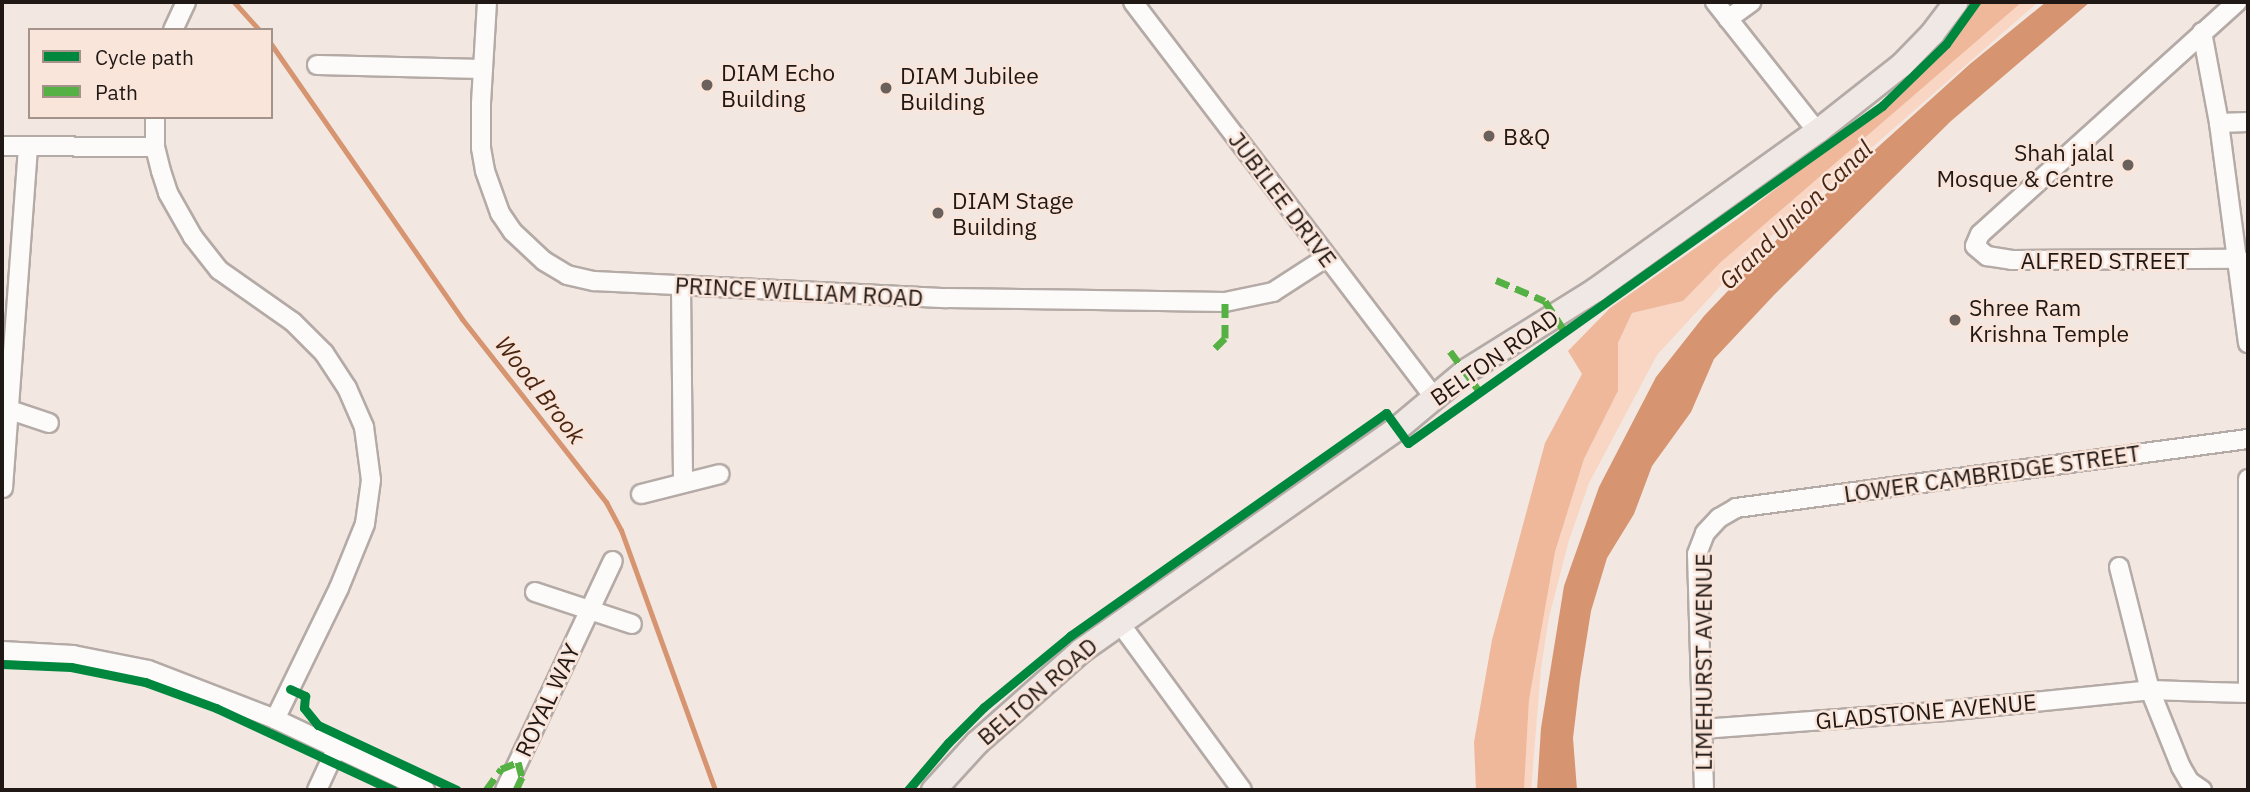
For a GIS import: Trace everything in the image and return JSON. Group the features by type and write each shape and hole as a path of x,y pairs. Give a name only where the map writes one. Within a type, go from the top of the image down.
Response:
{"main road":[{"name":"BELTON ROAD","path":"933,790 1038,686 1119,622 1397,428 1465,371 1596,289 1817,131 1901,65 1932,33 1955,2"}],"street":[{"path":"174,28 186,2"},
{"name":"PRINCE WILLIAM ROAD","path":"487,2 481,148 485,171 500,213 513,232 544,261 567,275 594,281 947,298 1225,302 1273,292 1327,257"},
{"name":"JUBILEE DRIVE","path":"1133,2 1434,397"},
{"path":"1715,2 1817,131"},
{"path":"1728,19 1751,2"},
{"path":"2237,2 2202,32 2219,123 2246,304 2248,342"},
{"name":"ALFRED STREET","path":"2202,32 1980,234 1975,246 1987,256 2012,260 2239,259"},
{"path":"317,65 483,69"},
{"path":"155,119 155,147 169,193 193,237 219,270 293,322 324,353 347,388 364,427 371,480 365,524 339,588 275,719"},
{"path":"2219,123 2248,122"},
{"path":"2,146 155,147"},
{"path":"3,488 27,147"},
{"path":"681,286 682,483"},
{"path":"10,410 49,423"},
{"name":"LOWER CAMBRIDGE STREET","path":"1735,508 2248,439"},
{"path":"641,494 720,474"},
{"path":"2248,479 2248,693"},
{"name":"LIMEHURST AVENUE","path":"1703,790 1698,554 1705,533 1718,518 1735,508"},
{"name":"ROYAL WAY","path":"505,790 613,561"},
{"path":"2119,567 2150,690 2180,767 2189,781 2202,790"},
{"path":"535,592 632,624"},
{"path":"1119,622 1241,790"},
{"path":"2,651 73,655 148,670 275,719 425,790"},
{"name":"GLADSTONE AVENUE","path":"1702,729 1945,711 2150,690 2248,693"},
{"path":"317,790 336,749"}],"shaded area":[{"path":"1981,2 2022,2 1721,262 1683,301 1632,313 1618,343 1618,391 1584,459 1555,552 1529,700 1524,790 1476,790 1474,742 1492,640 1545,443 1582,374 1568,351 1610,308 1737,219 1896,95"},
{"path":"2022,2 2038,2 1747,257 1657,355 1589,483 1569,540 1549,617 1541,668 1531,790 1524,790 1529,700 1555,552 1584,459 1618,391 1618,343 1632,313 1683,301 1721,262"},
{"path":"2046,2 2090,2 1951,121 1775,294 1714,359 1691,412 1652,466 1634,514 1607,558 1591,611 1580,680 1573,738 1577,790 1537,790 1541,728 1564,586 1599,487 1656,377 1704,316 1787,229 1970,64"}],"waterway":[{"name":"Wood Brook","path":"234,2 257,28"},
{"name":"Wood Brook","path":"273,47 462,319 606,502 621,530 715,790"}],"marked path":[{"path":"1496,280 1545,301 1565,332"},
{"path":"1215,348 1225,338 1225,302"},
{"path":"1450,351 1480,392"},
{"path":"486,790 501,769 518,762 522,777 516,790"}],"cycle path":[{"path":"908,790 948,743 984,707 1070,636 1386,413 1408,443 1882,106 1946,44 1976,2"},
{"path":"2,664 71,667 145,682 216,708 393,790"},
{"path":"290,689 305,696 304,708 318,725 457,790"}],"place":[{"name":"DIAM Echo Building","path":"707,85"},
{"name":"DIAM Jubilee Building","path":"886,88"},
{"name":"B&Q","path":"1489,136"},
{"name":"Shah jalal Mosque & Centre","path":"2128,165"},
{"name":"DIAM Stage Building","path":"938,213"},
{"name":"Shree Ram Krishna Temple","path":"1955,320"}],"water label":[{"name":"Grand Union Canal","path":"1796,215"}]}
